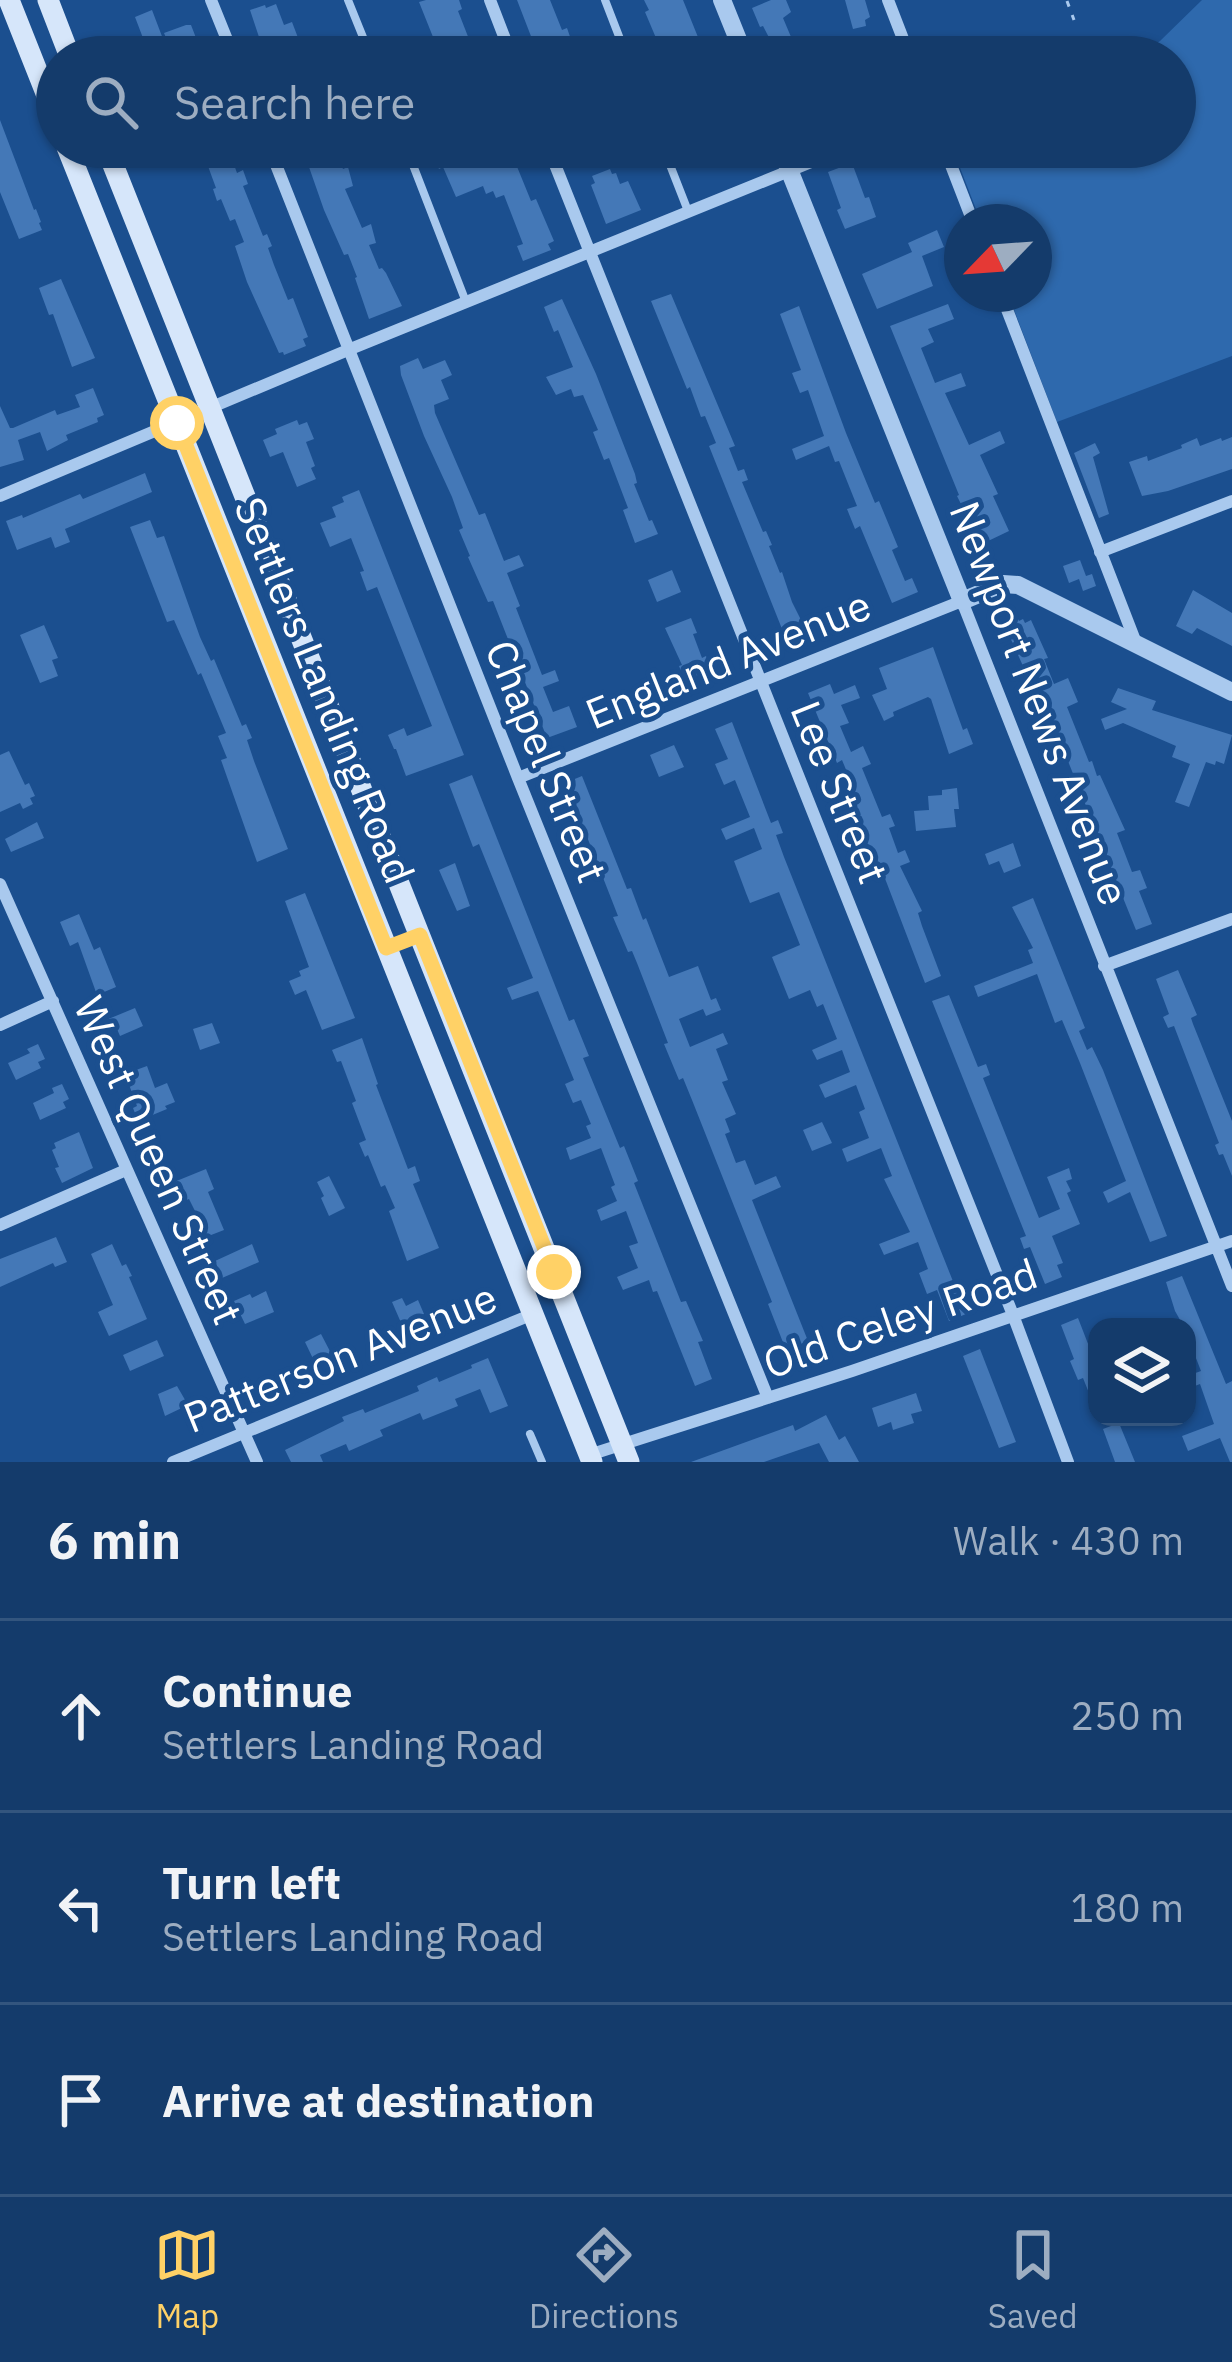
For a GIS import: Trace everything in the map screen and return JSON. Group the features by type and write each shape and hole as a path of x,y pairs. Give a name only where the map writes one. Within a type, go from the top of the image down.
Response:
{"main road":[{"path":"9,0 36,68"},
{"path":"48,0 62,36"},
{"name":"Settlers Landing Road","path":"76,168 590,1458"},
{"name":"Settlers Landing Road","path":"114,168 626,1453"}],"street":[{"path":"212,0 226,36"},
{"path":"490,0 504,36"},
{"path":"722,0 737,36"},
{"path":"888,0 902,36"},
{"name":"Chapel Street","path":"277,168 768,1398"},
{"name":"Lee Street","path":"556,168 1068,1462"},
{"name":"Newport News Avenue","path":"788,168 1232,1286"},
{"path":"0,496 796,168"},
{"path":"952,168 966,204"},
{"path":"1008,312 1137,644"},
{"path":"1100,552 1232,501"},
{"path":"962,601 1010,583 1232,692"},
{"name":"England Avenue","path":"518,778 962,601"},
{"name":"West Queen Street","path":"0,884 257,1462"},
{"path":"1104,967 1232,919"},
{"path":"0,1025 53,1001"},
{"path":"0,1225 126,1170"},
{"name":"Old Celey Road","path":"590,1458 626,1453 768,1398 1232,1240"},
{"name":"Patterson Avenue","path":"173,1462 533,1314"}],"lane":[{"path":"348,0 363,36"},
{"path":"604,0 619,36"},
{"path":"414,168 466,302"},
{"path":"671,168 688,212"},
{"path":"386,948 420,935"},
{"path":"530,1434 542,1462"}],"path":[{"path":"1066,0 1074,20"}],"shaded area":[{"path":"1202,0 1232,0 1232,356 1057,422 1015,312 1052,312 1052,204 974,204 960,168 1196,168 1196,36 1165,36"}],"building":[{"path":"459,0 468,36 433,36 419,2"},
{"path":"517,0 550,0 562,30 567,28 570,36 531,36"},
{"path":"644,0 683,0 698,36 655,36 645,12 649,10"},
{"path":"786,0 791,12 783,18 791,36 768,36 752,8"},
{"path":"845,0 865,0 870,17 866,26 853,29"},
{"path":"276,4 284,25 292,22 297,36 259,36 250,10"},
{"path":"152,10 162,36 142,36 135,17"},
{"path":"191,25 195,36 165,36"},
{"path":"0,120 41,222 42,230 19,239 0,192"},
{"path":"209,168 243,170 248,184 243,186 263,236 267,234 272,246 268,248 288,300 293,298 308,337 303,339 306,346 279,353 235,246 244,242 235,219 230,221 221,199 217,201"},
{"path":"309,168 348,168 353,186 345,189 362,228 371,224 376,243 369,245 402,306 369,319 348,254 344,255"},
{"path":"443,168 518,168 554,241 548,244 551,250 523,261 517,246 523,244 504,195 486,194 483,186 456,197"},
{"path":"854,168 876,217 845,229 828,172"},
{"path":"610,169 620,184 628,181 641,210 606,224 591,185 595,183 592,176"},
{"path":"937,230 944,247 922,256 933,286 877,309 862,274 912,252 908,243"},
{"path":"61,279 95,358 72,367 39,288"},
{"path":"671,294 735,446 729,448 738,471 744,469 748,480 742,482 792,602 813,636 790,649 709,446 716,443 690,387 687,389 651,301"},
{"path":"562,299 658,534 635,543 623,510 628,508 609,458 604,460 583,395 574,397 571,389 556,395 546,377 573,367 544,307"},
{"path":"799,306 846,433 898,547 892,550 905,581 912,578 918,592 892,603 860,526 855,529 847,509 857,506 839,461 835,462 829,446 796,460 792,449 824,436 808,390 800,393 792,373 801,370 780,314"},
{"path":"944,306 944,312 951,312 954,319 928,329 934,342 921,348 935,383 961,373 966,386 945,393 969,445 1000,431 1005,443 980,455 1009,531 986,542 966,504 962,506 890,326"},
{"path":"418,358 423,369 445,360 452,375 441,380 449,399 434,405 435,413 504,561 519,555 524,566 507,573 520,606 516,608 542,675 555,670 559,681 543,687 553,712 569,706 577,727 547,738 493,601 488,602 468,557 452,497 401,375 400,366"},
{"path":"93,388 104,415 98,422 66,435 68,440 47,451 40,432 18,440 24,460 0,467 0,406 13,428 55,410 57,415 80,407 75,395"},
{"path":"297,420 299,425 307,422 314,439 306,442 316,479 297,487 283,452 270,457 263,440"},
{"path":"1232,437 1232,469 1142,496 1129,462 1147,456 1148,461 1197,438 1200,446"},
{"path":"1095,443 1100,453 1093,457 1109,514 1099,518 1074,453"},
{"path":"145,473 152,492 65,529 70,542 55,548 51,537 17,550 6,521 80,494 83,499"},
{"path":"359,490 464,755 406,776 388,735 404,728 407,736 432,726 377,587 367,591 351,538 330,547 320,523 336,517 332,507"},
{"path":"150,520 157,538 164,536 200,637 252,738 247,740 288,849 257,862 221,760 227,758 218,736 226,733 174,620 167,622 130,527"},
{"path":"1080,560 1096,586 1083,591 1079,579 1069,583 1063,566"},
{"path":"672,570 681,592 657,602 648,580"},
{"path":"1193,590 1232,613 1232,646 1197,628 1192,634 1176,626"},
{"path":"1017,617 1025,623 1031,620 1054,684 1068,678 1078,702 1067,707 1125,830 1117,833 1132,872 1140,870 1147,888 1139,891 1152,924 1136,930 1049,714 1009,635 1006,621"},
{"path":"691,618 702,658 706,656 711,670 685,681 665,628"},
{"path":"44,625 58,658 52,660 58,676 40,683 20,635"},
{"path":"933,647 963,730 967,728 973,744 949,754 931,699 893,712 884,721 872,695 887,689 879,668"},
{"path":"830,684 834,694 855,685 860,698 841,705 849,723 840,726 851,752 863,746 871,764 862,768 882,817 890,814 895,826 889,828 898,853 905,850 910,862 900,866 922,911 918,913 941,976 925,983 845,787 852,784 842,760 837,763 808,693"},
{"path":"1118,688 1156,701 1152,710 1232,735 1224,764 1206,762 1189,807 1175,802 1190,764 1172,757 1176,746 1123,723 1105,730 1101,719 1127,709 1111,702"},
{"path":"732,722 771,823 778,820 783,833 776,835 784,857 966,1314 949,1321 937,1290 927,1294 919,1273 928,1269 918,1242 884,1255 879,1244 910,1232 884,1179 892,1176 881,1148 847,1162 842,1149 869,1138 856,1085 825,1098 819,1085 850,1072 842,1050 817,1060 812,1050 837,1039 823,1004 817,1007 810,990 789,999 772,957 800,945 779,892 750,903 746,893 734,861 762,849 754,828 726,840 721,829 750,817 735,780 724,785 715,764 728,759 715,729"},
{"path":"674,745 684,767 659,777 650,755"},
{"path":"9,751 35,796 30,798 33,804 23,809 20,803 0,812 0,755"},
{"path":"472,775 569,1021 574,1019 589,1056 583,1058 620,1148 624,1146 681,1302 686,1301 703,1341 698,1342 712,1379 695,1386 657,1291 653,1292 649,1280 623,1290 617,1277 638,1268 629,1246 638,1243 626,1211 601,1221 597,1210 617,1201 601,1148 570,1160 566,1148 591,1138 586,1126 591,1124 581,1100 573,1103 565,1084 574,1080 538,991 512,1000 507,988 533,978 479,844 473,847 449,784"},
{"path":"582,776 669,977 698,966 711,1000 716,998 721,1010 706,1016 703,1009 679,1019 690,1047 723,1033 728,1044 716,1049 728,1080 722,1082 736,1114 725,1119 730,1132 725,1134 736,1163 745,1160 755,1185 776,1176 781,1187 752,1200 808,1341 786,1350 768,1304 772,1302 692,1100 683,1078 679,1080 637,963 613,917 618,916 582,824 579,826 563,791 568,789 565,783"},
{"path":"957,788 956,827 916,831 914,811 929,810 928,796"},
{"path":"37,822 44,838 11,852 5,839"},
{"path":"1013,843 1021,866 1004,873 999,861 989,865 985,854"},
{"path":"455,863 470,906 457,911 439,870"},
{"path":"305,893 355,1018 322,1030 306,990 295,995 289,981 309,967 285,901"},
{"path":"1033,898 1085,1028 1079,1031 1103,1070 1167,1236 1150,1242 1130,1192 1108,1203 1103,1192 1126,1181 1062,1020 1055,1023 1037,974 978,997 974,986 1033,963 1028,950 1033,948 1012,907"},
{"path":"79,914 94,950 100,947 116,987 97,995 78,942 70,946 60,922"},
{"path":"1178,970 1197,1015 1191,1018 1193,1024 1232,1121 1232,1176 1215,1145 1219,1143 1174,1026 1168,1028 1163,1017 1169,1014 1156,979"},
{"path":"949,995 978,1067 986,1064 990,1075 983,1078 1039,1218 1060,1209 1047,1177 1069,1168 1072,1179 1066,1181 1071,1191 1067,1193 1080,1224 1052,1236 1063,1263 1057,1265 1062,1277 1045,1284 1030,1247 1024,1249 1020,1238 1026,1236 932,1001"},
{"path":"135,1008 143,1026 120,1036 117,1029 111,1032 106,1020"},
{"path":"212,1023 220,1043 200,1050 193,1029"},
{"path":"362,1038 408,1169 415,1166 420,1181 413,1184 439,1248 407,1261 389,1211 395,1208 359,1143 366,1140 352,1103 356,1101 332,1050"},
{"path":"38,1044 45,1059 38,1062 41,1068 16,1080 8,1063"},
{"path":"147,1066 155,1088 167,1083 175,1102 138,1121 125,1074"},
{"path":"62,1084 69,1099 63,1102 66,1108 40,1120 33,1103"},
{"path":"822,1122 832,1143 812,1151 803,1130"},
{"path":"79,1132 93,1168 62,1183 55,1168 59,1167 54,1143"},
{"path":"206,1169 214,1189 208,1192 224,1230 206,1237 200,1236 194,1221 199,1219 189,1199 182,1202 174,1182"},
{"path":"329,1176 345,1208 329,1216 317,1182"},
{"path":"56,1237 67,1262 55,1267 53,1263 0,1287 0,1259"},
{"path":"112,1244 132,1276 147,1319 109,1336 98,1312 113,1305 91,1254"},
{"path":"252,1244 259,1262 222,1278 215,1261"},
{"path":"1182,1276 1226,1384 1232,1381 1232,1462 1220,1438 1188,1451 1182,1436 1214,1424 1200,1384 1196,1386 1196,1373 1201,1371 1196,1358 1196,1318 1179,1318 1166,1282"},
{"path":"266,1291 274,1312 245,1324 234,1301"},
{"path":"402,1298 406,1306 418,1300 424,1314 412,1320 419,1336 409,1341 392,1302"},
{"path":"1078,1318 1088,1344 1088,1390 1070,1361 1074,1359 1061,1325"},
{"path":"321,1334 334,1359 317,1367 305,1342"},
{"path":"157,1340 164,1356 130,1371 123,1355"},
{"path":"980,1349 1016,1442 999,1448 963,1356"},
{"path":"488,1358 508,1406 490,1413 480,1389 455,1399 458,1406 423,1420 420,1413 380,1430 383,1436 349,1451 346,1444 320,1455 323,1462 291,1462 285,1450 344,1421 342,1417 363,1409 365,1413"},
{"path":"177,1386 188,1405 165,1416 158,1394"},
{"path":"916,1393 922,1411 911,1414 914,1423 893,1430 891,1422 878,1427 872,1408"},
{"path":"826,1415 839,1440 845,1436 859,1462 829,1462 819,1443 764,1462 691,1462 793,1425 795,1431"},
{"path":"1120,1426 1135,1462 1115,1462 1103,1429"}],"route":[{"path":"177,423 386,948 420,935 554,1272"}]}
